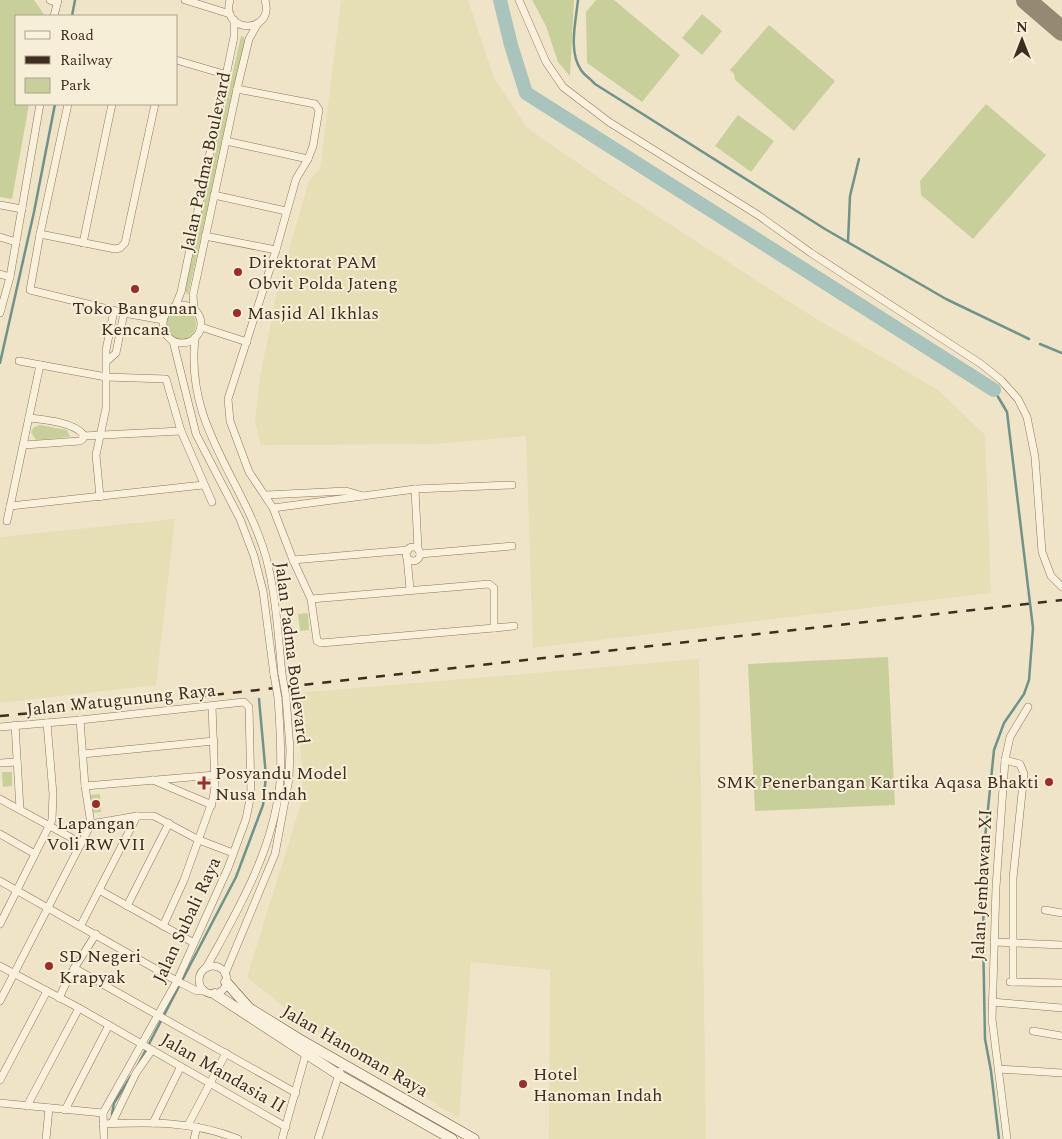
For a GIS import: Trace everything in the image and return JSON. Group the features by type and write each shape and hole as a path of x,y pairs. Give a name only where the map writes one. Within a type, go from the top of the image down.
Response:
{"street":[{"path":"185,0 232,17 245,26 258,23"},
{"name":"Jalan Padma Boulevard","path":"175,307 181,292 234,37 230,0"},
{"name":"Jalan Padma Boulevard","path":"194,310 193,295 237,89 249,39 258,23 266,14 265,0"},
{"path":"519,0 546,62 555,77 571,93 609,122 758,215 811,253 981,364 1001,380 1018,399 1027,417 1035,457 1042,552 1051,576 1062,587"},
{"path":"54,15 55,1"},
{"path":"178,61 227,75"},
{"path":"237,89 318,105 319,110 313,146 308,160 296,179 276,250 228,399 230,421 249,472 273,508 292,560 311,598 317,641 321,644 514,626"},
{"path":"0,313 10,277 40,105"},
{"path":"68,105 30,286 33,292 114,311 163,320"},
{"path":"83,243 112,105"},
{"path":"40,234 115,250 125,243 155,105"},
{"path":"226,141 308,160"},
{"path":"214,195 286,211"},
{"path":"0,205 22,209"},
{"path":"205,236 276,250"},
{"path":"0,237 16,242"},
{"path":"0,274 10,277"},
{"path":"182,305 194,310 200,321 200,327 195,338 184,343 173,341 164,332 163,320 165,314 175,307 182,305"},
{"path":"100,497 96,455 98,437 106,408 108,338 114,311"},
{"path":"107,361 116,353 124,313"},
{"path":"200,327 247,342"},
{"path":"108,338 118,340"},
{"name":"Jalan Padma Boulevard","path":"195,338 193,355 203,417 209,435 251,516 266,556 272,588 282,674 280,781 275,816 266,848 228,930 206,968"},
{"name":"Jalan Padma Boulevard","path":"173,341 196,434 240,519 254,556 263,591 274,675 282,698 290,749 283,817 275,854 240,934 225,978"},
{"path":"19,361 106,377 164,378 168,383 181,431 212,502"},
{"path":"7,521 40,365"},
{"path":"29,418 55,422 79,430 83,436"},
{"path":"83,436 98,437 181,431"},
{"path":"24,446 80,441 83,436"},
{"path":"10,506 203,485"},
{"path":"273,508 415,489 512,485"},
{"path":"408,553 414,561 418,559 415,489"},
{"path":"266,495 346,491 363,496"},
{"path":"292,560 408,553 413,548 419,552 512,546"},
{"path":"408,553 410,589"},
{"path":"311,598 410,589 492,585 494,628"},
{"name":"Jalan Watugunung Raya","path":"0,727 244,702"},
{"name":"Jalan Subali Raya","path":"104,1139 108,1123 103,1113 147,1047 183,984 194,943 246,820 251,794 249,707 244,702"},
{"path":"163,926 184,880 212,805 215,775 212,706"},
{"name":"Jalan Jembawan XI","path":"1007,1139 1000,1069 992,1019 994,942 1005,760 1010,737 1028,707"},
{"path":"0,1001 91,824 85,786 80,720"},
{"path":"0,924 53,818 53,794 47,723"},
{"path":"15,725 20,809"},
{"path":"82,754 214,741"},
{"path":"1005,760 1020,764 1024,774 1013,878 1011,982 1062,983"},
{"path":"0,763 17,762"},
{"path":"85,786 215,775"},
{"path":"152,780 212,805"},
{"path":"0,799 81,843"},
{"path":"91,824 137,816 154,816 169,822 199,840 233,853"},
{"path":"81,925 137,816"},
{"path":"127,906 169,822"},
{"path":"0,834 35,854"},
{"path":"0,881 50,907 183,984 215,994 222,990 225,978 218,968 206,968 199,980 183,984"},
{"path":"99,890 194,943"},
{"path":"1045,910 1062,913"},
{"path":"228,930 240,934"},
{"path":"59,998 74,968 96,934"},
{"path":"994,942 1062,945"},
{"name":"Jalan Mandasia II","path":"0,966 79,1008 180,1068 286,1127"},
{"path":"74,968 163,1016 296,1093"},
{"name":"Jalan Hanoman Raya","path":"225,978 249,1008 339,1075 452,1139"},
{"path":"199,980 204,991"},
{"path":"0,1080 47,991"},
{"name":"Jalan Hanoman Raya","path":"215,994 307,1050 342,1064 474,1139"},
{"path":"992,1002 1062,1008"},
{"path":"27,1106 79,1008"},
{"path":"65,1110 109,1025"},
{"path":"1033,1031 1062,1036"},
{"path":"108,1123 136,1073 147,1047"},
{"path":"282,1139 307,1050"},
{"path":"188,1125 226,1053"},
{"path":"318,1139 342,1064"},
{"path":"153,1122 180,1068"},
{"path":"1000,1069 1062,1073"},
{"path":"0,1103 103,1113"},
{"path":"46,1139 49,1108"},
{"path":"108,1123 153,1122 188,1125 238,1139"},
{"path":"194,1139 197,1127"}],"shaded area":[{"path":"468,0 494,78 527,128 620,192 810,315 938,390 985,435 991,593 533,648 526,436 433,444 261,445 255,422 260,377 277,291 309,181 320,169 341,1"},
{"path":"175,519 156,685 0,703 0,537"},
{"path":"699,659 706,1139 549,1139 550,970 471,962 459,1118 301,1021 247,977 303,797 298,693"}],"green space":[{"path":"0,0 34,0 44,15 15,15 15,105 29,105 12,199 0,197"},
{"path":"532,0 574,0 570,76 558,62 546,26"},
{"path":"596,0 614,0 680,55 642,102 587,63 586,12"},
{"path":"702,14 722,31 702,55 682,38"},
{"path":"769,25 835,81 794,131 735,80 734,74 730,70"},
{"path":"241,36 244,37 245,42 188,295 185,287"},
{"path":"986,104 1046,155 973,239 921,195 920,181"},
{"path":"738,115 774,141 751,172 715,146"},
{"path":"181,309 192,313 196,324 192,335 181,339 170,335 166,324 170,313"},
{"path":"40,425 67,430 70,437 36,440 31,432 34,427"},
{"path":"308,613 309,630 300,631 298,614"},
{"path":"888,657 895,805 755,811 748,664"},
{"path":"2,772 12,772 12,786 3,787"},
{"name":"Lapangan Voli RW VII","path":"100,794 101,812 92,813 91,795"}],"waterway":[{"path":"72,15 75,0"},
{"path":"500,0 511,45 526,93 994,390"},
{"path":"578,0 574,36 575,54 581,70 595,84 825,229 946,299 1029,339"},
{"path":"0,363 34,212 55,105"},
{"path":"848,242 850,196 859,159"},
{"path":"1040,344 1062,353"},
{"path":"994,390 1007,412 1033,628 1029,680 1024,694 1004,723 994,750 985,838 983,934 985,1039 991,1071 999,1139"},
{"path":"138,1065 236,877 263,805 266,776 259,699"},
{"path":"112,1114 114,1103 131,1076"}],"taxiway":[{"path":"1026,0 1062,31"}],"railway":[{"path":"0,716 177,699 1062,600"}],"place":[{"name":"Direktorat PAM Obvit Polda Jateng","path":"238,272"},
{"name":"Toko Bangunan Kencana","path":"135,289"},
{"name":"Masjid Al Ikhlas","path":"237,313"},
{"name":"SMK Penerbangan Kartika Aqasa Bhakti","path":"1049,782"},
{"name":"Posyandu Model Nusa Indah","path":"204,783"},
{"name":"Lapangan Voli RW VII","path":"96,804"},
{"name":"SD Negeri Krapyak","path":"49,966"},
{"name":"Hotel Hanoman Indah","path":"523,1084"}]}
